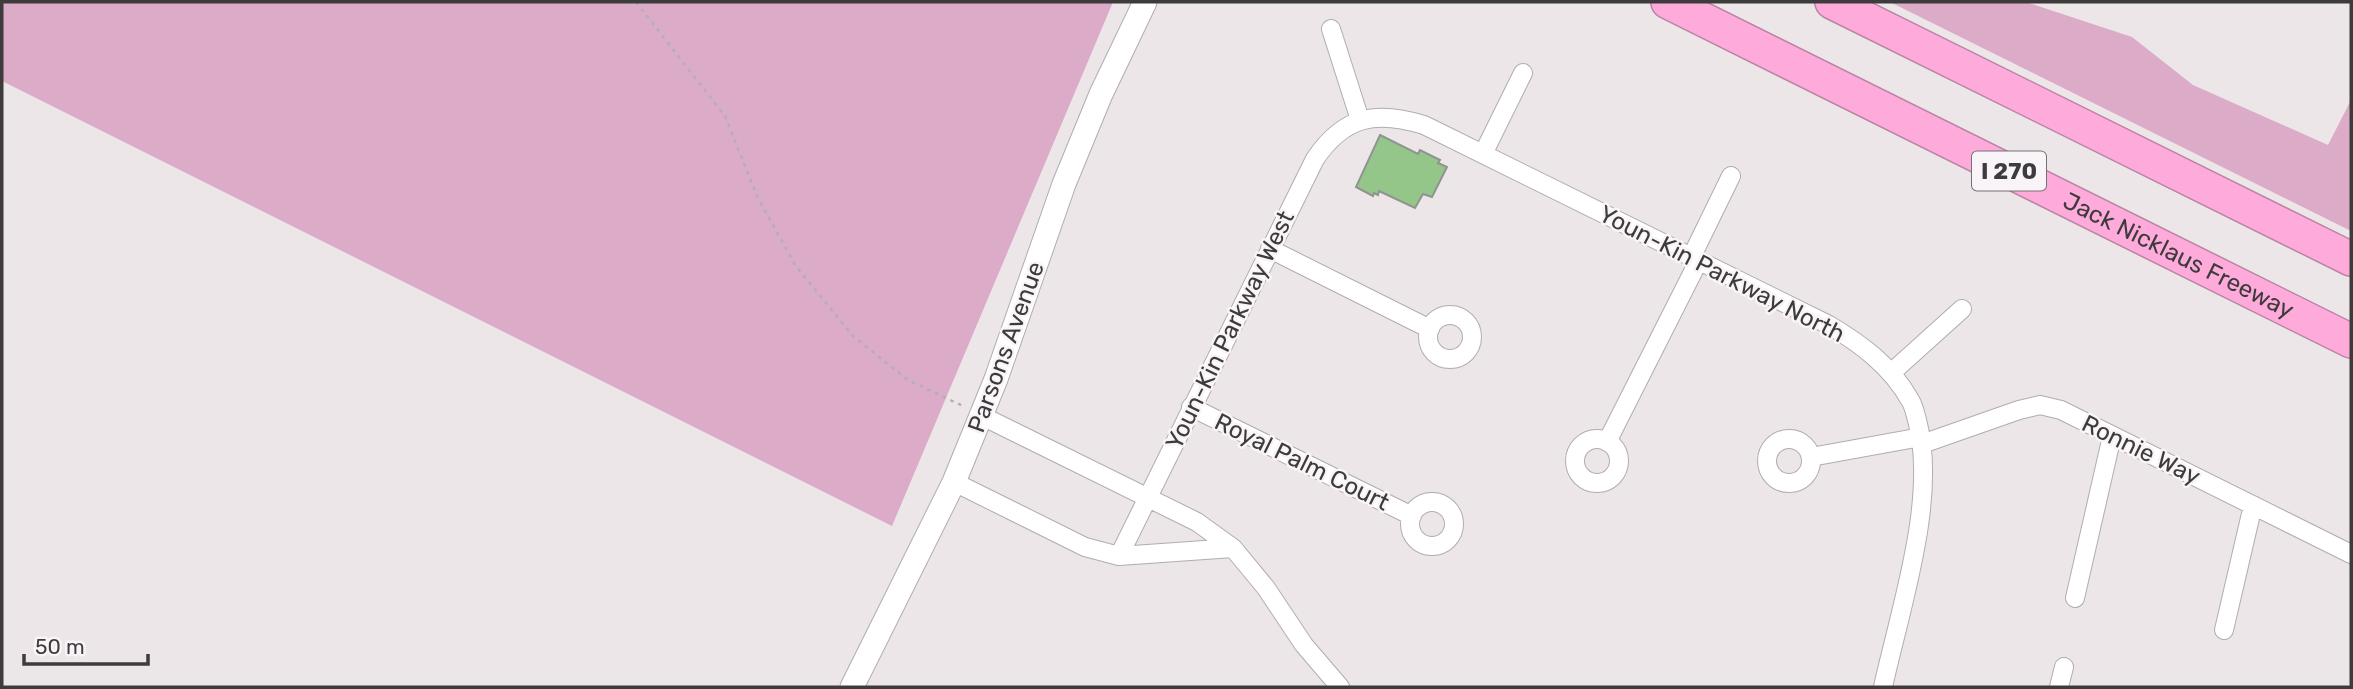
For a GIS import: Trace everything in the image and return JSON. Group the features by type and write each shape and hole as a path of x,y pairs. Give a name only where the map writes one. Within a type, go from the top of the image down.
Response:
{"highway":[{"name":"Jack Nicklaus Freeway","path":"1668,2 2351,341"},
{"path":"1832,2 2351,259"}],"street":[{"name":"Parsons Avenue","path":"852,687 954,482 982,416 1069,172 1101,94 1145,2"},
{"path":"1331,29 1360,120"},
{"path":"1483,154 1523,74"},
{"name":"Youn-Kin Parkway North","path":"1360,120 1374,117 1408,120 1424,125 1829,325 1860,344 1891,373 1912,401 1922,440 1921,517 1883,687"},
{"name":"Youn-Kin Parkway West","path":"1119,556 1315,159 1323,146 1340,131 1360,120"},
{"path":"1607,442 1695,260 1731,176"},
{"path":"1270,249 1430,329"},
{"path":"1891,373 1962,309"},
{"name":"Ronnie Way","path":"1811,457 1922,440 2040,405 2061,410 2351,554"},
{"name":"Royal Palm Court","path":"1191,407 1412,516"},
{"path":"982,416 1197,522 1233,548 1266,588 1304,645 1340,687"},
{"path":"2075,598 2112,436"},
{"path":"954,482 1085,547 1119,556 1233,548"},
{"path":"2224,630 2253,505"},
{"path":"2059,687 2064,667"}],"path":[{"path":"636,2 725,116 757,196 795,265 853,336 908,380 982,416"}],"shaded area":[{"path":"2,2 1113,2 892,526 2,81"},
{"path":"1890,2 2026,2 2132,37 2193,85 2328,145 2351,100 2351,231"}],"building":[{"path":"1380,135 1418,154 1420,150 1440,160 1438,163 1447,167 1432,197 1423,194 1415,208 1379,191 1378,195 1374,193 1373,196 1356,187"}]}
